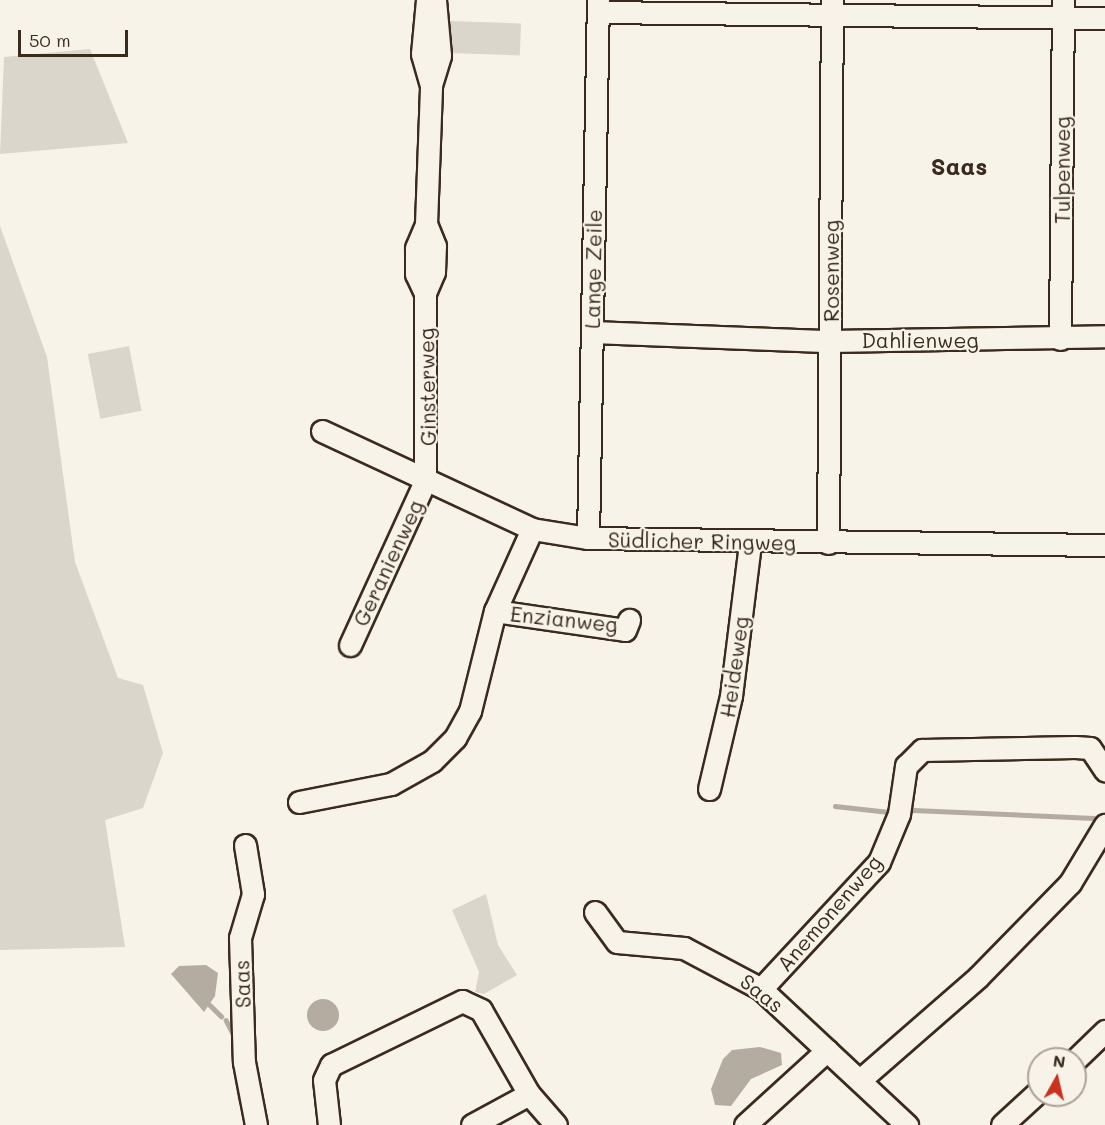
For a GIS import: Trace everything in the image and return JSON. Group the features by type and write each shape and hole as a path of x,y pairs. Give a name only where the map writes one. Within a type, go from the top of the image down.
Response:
{"street":[{"name":"Ginsterweg","path":"427,0 422,54 431,85"},
{"name":"Ginsterweg","path":"425,481 425,293 416,274 416,248 426,224 431,85 440,55 435,0"},
{"path":"598,6 1063,9 1105,18"},
{"name":"Lange Zeile","path":"588,538 598,6"},
{"name":"Rosenweg","path":"828,543 832,7"},
{"name":"Tulpenweg","path":"1060,339 1063,9"},
{"name":"Dahlienweg","path":"591,332 830,341 1060,339 1105,336"},
{"name":"Südlicher Ringweg","path":"322,432 532,529 588,538 750,543 1105,545"},
{"name":"Geranienweg","path":"350,645 425,481"},
{"path":"299,802 397,781 432,761 477,714 495,610 532,529"},
{"name":"Heideweg","path":"709,789 732,696 750,543"},
{"name":"Enzianweg","path":"495,610 625,630 629,620"},
{"name":"Anemonenweg","path":"761,989 879,862 899,814 906,766 922,750 1089,748 1105,770"},
{"path":"860,1080 978,977 1070,883 1105,825"},
{"name":"Saas","path":"245,846 253,894 240,938 244,1062 256,1125"},
{"name":"Saas","path":"595,912 617,942 684,948 761,989 907,1125"},
{"path":"329,1125 324,1080 332,1065 455,1002 481,1010 529,1094 556,1125"},
{"path":"1087,1048 1105,1031"},
{"path":"745,1125 827,1050"},
{"path":"472,1125 529,1094"},
{"path":"986,1125 1008,1118 1027,1101"}],"shaded area":[{"path":"450,21 521,23 520,55 449,53"},
{"path":"90,49 128,143 0,154 4,57"},
{"path":"0,226 47,357 75,562 118,678 143,685 163,753 143,808 105,820 125,947 0,950"},
{"path":"129,346 142,411 100,419 88,354"},
{"path":"486,894 498,945 517,975 484,994 475,992 479,972 452,910"},
{"path":"206,965 218,973 215,996 204,1012 171,974 179,966"},
{"path":"323,999 334,1004 339,1015 334,1026 323,1031 312,1026 307,1015 312,1004"},
{"path":"760,1047 781,1053 782,1065 751,1079 731,1106 715,1105 711,1089 723,1059 732,1050"}],"waterway":[{"path":"835,806 889,812"},
{"path":"913,810 1094,818"},
{"path":"210,1005 221,1016"},
{"path":"226,1020 233,1034"},
{"path":"236,1073 241,1100"}],"district":[{"name":"Saas","path":"959,166"}]}
